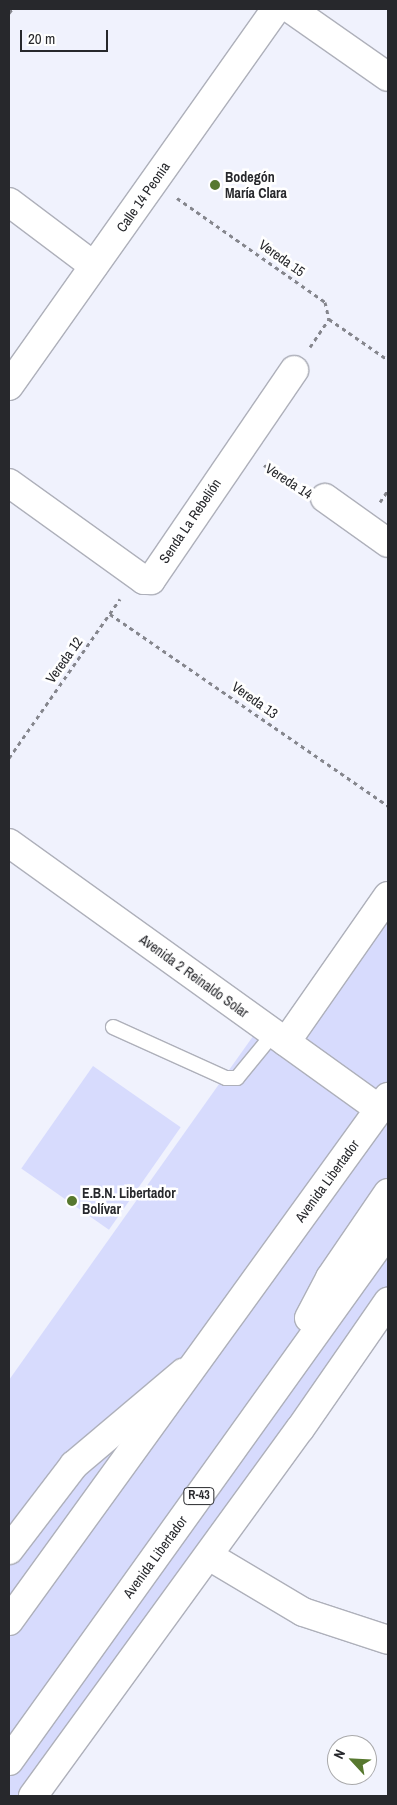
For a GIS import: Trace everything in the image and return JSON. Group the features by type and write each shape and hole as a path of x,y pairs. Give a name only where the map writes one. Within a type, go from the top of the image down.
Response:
{"street":[{"name":"Calle 14 Peonia","path":"9,386 276,9"},
{"path":"291,9 388,77"},
{"path":"9,202 94,266"},
{"name":"Senda La Rebelión","path":"137,575 151,580 294,370"},
{"path":"9,483 137,575"},
{"name":"Vereda 14","path":"326,498 388,543"},
{"name":"Avenida 2 Reinaldo Solar","path":"9,843 280,1038 386,1109"},
{"path":"280,1038 388,896"},
{"name":"Avenida Libertador","path":"9,1621 196,1362 386,1109"},
{"path":"287,1373 307,1321 330,1278 388,1192"},
{"name":"Avenida Libertador","path":"9,1761 388,1232"},
{"path":"33,1796 209,1556 388,1302"},
{"name":"Avenida Libertador","path":"9,1550 74,1465 196,1362"},
{"path":"209,1556 304,1612 388,1640"}],"lane":[{"path":"114,1028 226,1078 237,1078 280,1038"}],"path":[{"path":"9,13 12,9"},
{"name":"Vereda 15","path":"154,182 324,302 329,319 388,360"},
{"path":"294,370 329,319"},
{"name":"Vereda 14","path":"240,447 313,499 326,498"},
{"name":"Vereda 12","path":"9,758 137,575"},
{"name":"Vereda 13","path":"110,614 388,806"}],"shaded area":[{"path":"388,899 388,1095 379,1107 287,1042"},
{"path":"261,1025 377,1109 195,1361 9,1548 9,1380"},
{"path":"93,1066 181,1127 109,1230 21,1168"},
{"path":"388,1119 388,1193 330,1278 388,1232 388,1302 33,1796 9,1796 9,1550 45,1501 196,1363"}],"place":[{"name":"Bodegón María Clara","path":"215,185"},
{"name":"E.B.N. Libertador Bolívar","path":"72,1201"}]}
